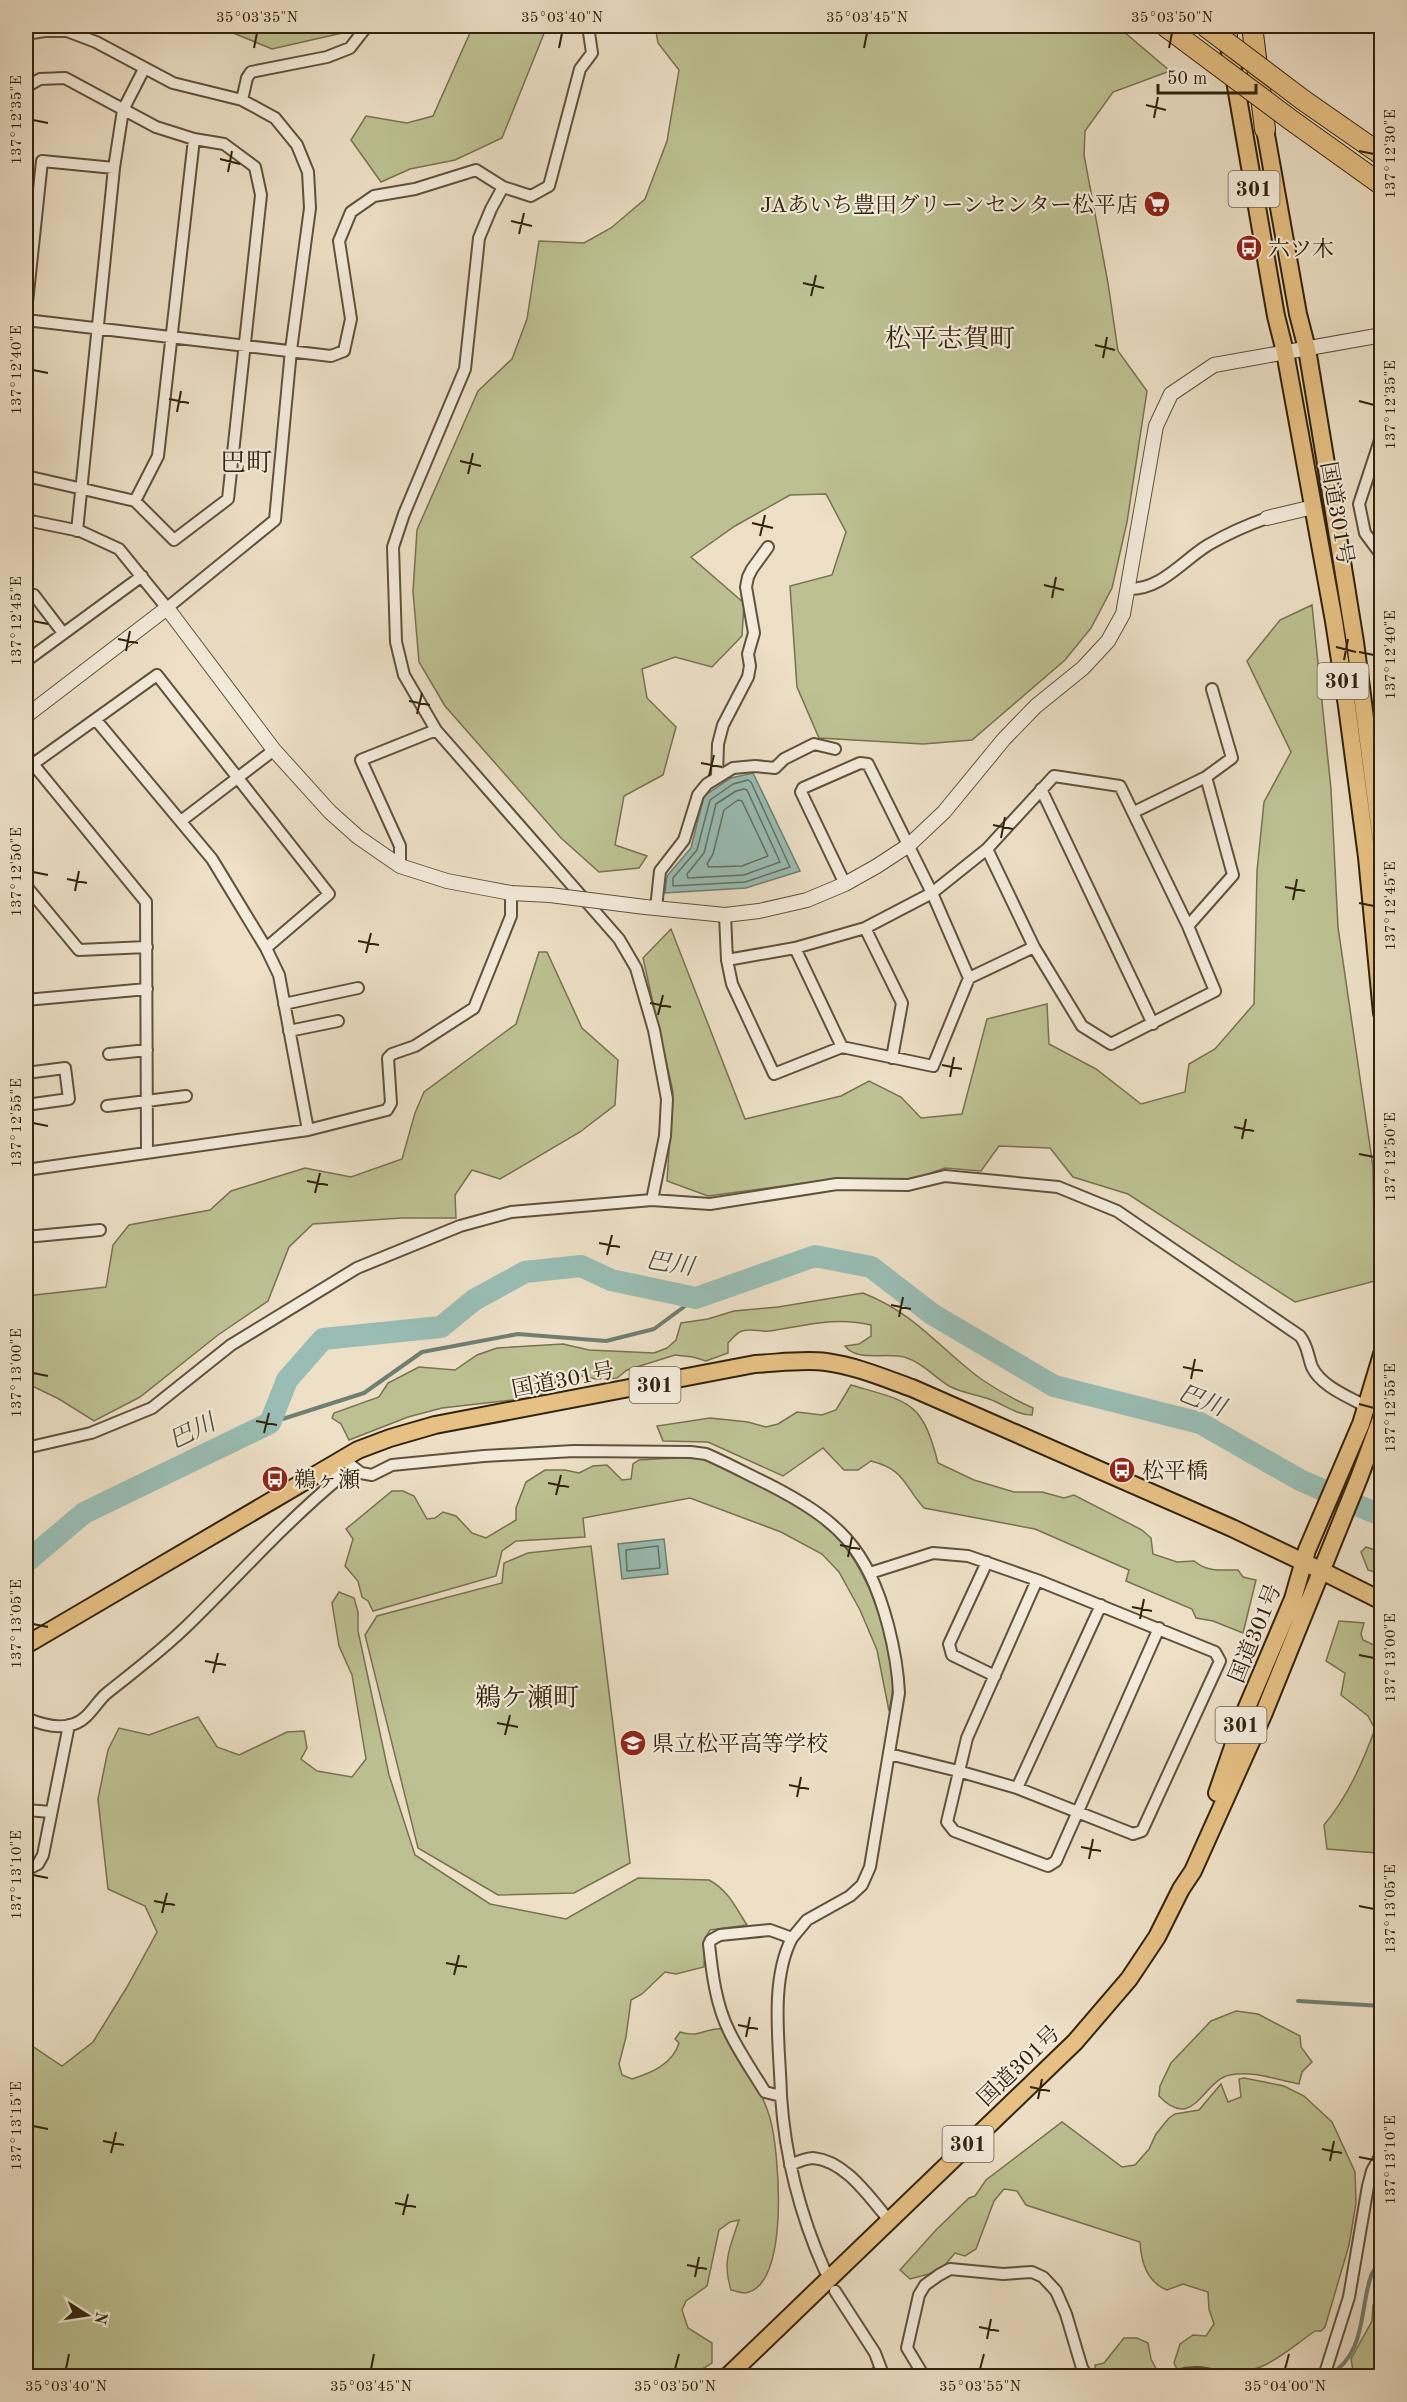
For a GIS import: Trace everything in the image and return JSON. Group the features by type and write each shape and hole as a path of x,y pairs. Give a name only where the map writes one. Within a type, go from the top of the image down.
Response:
{"highway":[{"path":"1165,26 1382,185"},
{"path":"1205,26 1303,100 1382,155"},
{"path":"1252,26 1265,129"}],"main road":[{"name":"国道301号","path":"1247,26 1298,314 1307,349 1355,642 1382,847"},
{"name":"国道301号","path":"1227,29 1276,316 1285,352 1334,621 1367,857 1382,1013"},
{"name":"国道301号","path":"728,2376 1075,2042 1108,2006 1157,1937 1193,1870 1263,1715 1322,1564 1373,1424 1365,1406 1382,1354"},
{"name":"国道301号","path":"26,1645 358,1450 435,1425 755,1364 825,1362 858,1369 912,1388 1322,1564"},
{"name":"国道301号","path":"1181,1889 1184,1874 1245,1712 1293,1599 1305,1556 1373,1424"},
{"path":"1322,1564 1382,1602"}],"street":[{"path":"242,100 247,78 251,72 327,57 350,48 367,26"},
{"path":"26,320 332,356 344,351 351,319 339,241 351,212 374,196 415,189 476,170 503,187 531,196 549,186 580,69 592,54 588,26"},
{"path":"26,34 67,28 173,83 242,100 275,118 297,146 308,172 310,208 291,350 275,520 167,608 26,716"},
{"path":"77,531 114,168 123,110 144,69"},
{"path":"26,87 40,79 65,78 156,127 194,139 224,144 255,167 261,195 228,499 174,540 135,501 26,476"},
{"path":"135,501 158,456 194,139"},
{"path":"26,312 28,271 42,161 114,168"},
{"path":"503,187 490,209 480,238 465,369 404,514 393,547 396,642 404,675 436,730 619,939 636,968 654,1030 667,1099 665,1136 652,1200"},
{"path":"26,520 77,531 119,549 167,608 274,750 330,812 358,837 400,866 447,881 511,893 550,895 725,915 759,911 807,900 846,884 909,845 944,812 1036,706 1083,668 1108,640 1124,614 1155,426 1171,394 1214,365 1382,335"},
{"path":"1382,434 1359,504 1365,533 1382,556"},
{"path":"1129,589 1143,589 1162,581 1209,545 1246,525 1313,507"},
{"path":"717,776 717,744 723,725 748,677 750,666 748,654 754,633 746,587 748,578 768,547"},
{"path":"26,661 142,576"},
{"path":"26,594 34,596 63,633"},
{"path":"33,764 157,675 329,894 266,948"},
{"path":"1134,812 1206,777 1232,758 1212,689"},
{"path":"96,720 212,859 266,948 279,975 308,1130"},
{"path":"400,866 400,846 361,760 436,730"},
{"path":"650,908 660,871 684,840 698,795 717,776 734,768 755,766 775,768 784,759 814,744 835,749"},
{"path":"181,821 274,750"},
{"path":"26,754 146,902 147,1153"},
{"path":"846,884 801,792 803,788 860,763 868,764 932,893 969,978"},
{"path":"727,960 795,948 865,928 932,893 987,849 1054,776 1120,786 1188,927 1215,991 1111,1044 1082,1026 1034,947 987,849"},
{"path":"1188,927 1233,876 1206,777"},
{"path":"1041,789 1153,1024"},
{"path":"26,886 79,950 147,947"},
{"path":"26,1170 308,1130 387,1110 391,1103 388,1058 392,1054 415,1046 474,1008 511,916 511,893"},
{"path":"725,915 727,960 732,984 774,1074 842,1047 933,1066 969,978 1034,947"},
{"path":"865,928 902,1003 892,1058"},
{"path":"795,948 842,1047"},
{"path":"284,1004 358,988"},
{"path":"26,1000 147,989"},
{"path":"289,1031 338,1021"},
{"path":"109,1054 147,1050"},
{"path":"26,1073 65,1068 69,1099 26,1105"},
{"path":"107,1106 186,1096"},
{"path":"26,1448 91,1433 152,1408 231,1345 357,1268 460,1226 511,1212 652,1200 710,1204 837,1184 908,1185 945,1176 1058,1187 1117,1211 1300,1336 1312,1368 1320,1379 1365,1406"},
{"path":"26,1237 100,1230"},
{"path":"26,1718 48,1726 76,1724 86,1716 103,1697 166,1646 290,1521 338,1479 337,1462 361,1473 372,1475 393,1465 484,1456 574,1451 691,1452 706,1455 807,1504 828,1519 846,1537 870,1573 882,1604 898,1669 899,1693 870,1867 862,1885 842,1902 807,1920 792,1938 784,1953 778,1988 783,2129 790,2165 809,2232 825,2271"},
{"path":"870,1573 933,1553 959,1554 1037,1580 1159,1628 1215,1652 1220,1661 1142,1831 1133,1834 1017,1788 889,1754"},
{"path":"987,1562 949,1644 952,1655 995,1676"},
{"path":"1037,1580 967,1738 947,1822 954,1831 1048,1866 1056,1861 1079,1814 1159,1628"},
{"path":"1017,1788 1101,1605"},
{"path":"26,1870 38,1864 43,1855 69,1725"},
{"path":"26,1810 51,1812"},
{"path":"781,2096 765,2092 729,2031 722,2014 712,1973 709,1944 720,1935 770,1930 792,1938"},
{"path":"1324,2376 1348,2297 1368,2186 1372,2171 1382,2154"},
{"path":"790,2165 811,2158 843,2169 889,2220"},
{"path":"921,2376 922,2373 907,2348 919,2295 925,2285 950,2269 1003,2274 1032,2272 1043,2277 1056,2291 1066,2314 1082,2368 1087,2376"},
{"path":"836,2291 875,2353 881,2374"},
{"path":"1177,2376 1188,2372 1217,2376"},
{"path":"1235,2376 1258,2376"}],"green space":[{"path":"216,26 358,26 355,30 272,49"},
{"path":"473,26 547,26 502,138 455,160 410,169 381,182 351,140 366,116 407,123 433,116"},
{"path":"655,26 1117,26 1170,71 1113,92 1085,131 1084,155 1118,351 1147,391 1127,522 1112,588 1091,628 1065,660 972,740 923,744 819,738 797,687 790,586 832,575 846,532 826,494 790,495 735,526 691,557 744,603 742,636 712,667 675,657 642,669 647,698 676,727 663,775 624,796 615,845 647,856 639,868 599,872 561,838 445,706 419,662 413,591 417,530 478,391 512,359 527,319 539,241 584,243 611,228 645,199 667,141 679,70 658,43"},
{"path":"1312,605 1331,789 1338,927 1373,1167 1375,1281 1295,1302 1128,1194 1073,1177 1050,1148 999,1146 981,1171 945,1168 911,1180 835,1179 708,1196 667,1181 673,1092 643,958 671,929 745,1119 841,1096 869,1081 901,1097 921,1118 962,1114 987,1019 1047,1004 1049,1044 1096,1069 1141,1104 1185,1092 1189,1064 1215,1049 1254,1004 1257,871 1264,802 1291,752 1247,661 1280,620"},
{"path":"539,952 547,952 582,1028 618,1060 615,1105 580,1132 500,1179 472,1170 455,1195 456,1218 401,1218 313,1224 289,1247 268,1301 218,1335 140,1397 94,1421 59,1399 26,1383 26,1296 106,1287 113,1245 129,1225 210,1210 231,1191 305,1168 351,1177 402,1159 415,1113 424,1092 516,1024"},
{"path":"863,1293 882,1301 912,1321 981,1379 1033,1408 1032,1415 954,1388 907,1358 865,1355 851,1351 845,1346 859,1344 871,1336 871,1325 845,1321 769,1331 742,1331 728,1343 728,1353 706,1361 675,1355 627,1370 617,1378 596,1379 572,1374 557,1381 538,1397 442,1408 408,1417 349,1440 341,1424 332,1418 334,1413 379,1397 388,1383 419,1367 455,1370 477,1355 497,1348 563,1344 589,1350 654,1353 667,1348 676,1340 681,1323 708,1319 734,1311 778,1307"},
{"path":"851,1385 900,1401 919,1415 932,1442 938,1463 974,1480 1014,1492 1042,1492 1064,1498 1074,1495 1142,1530 1151,1538 1153,1554 1177,1562 1194,1561 1209,1569 1238,1570 1243,1577 1256,1580 1243,1633 1213,1621 1196,1618 1192,1609 1126,1581 1129,1570 1035,1529 924,1508 898,1474 871,1461 858,1470 844,1470 823,1448 783,1476 708,1442 663,1441 657,1426 710,1418 748,1422 766,1427 778,1424 797,1412 822,1415 836,1410"},
{"path":"691,1457 707,1460 791,1502 818,1518 840,1540 870,1591 884,1629 894,1672 889,1711 877,1650 860,1610 839,1572 822,1554 781,1532 690,1498 583,1518 585,1537 516,1541 502,1551 496,1576 373,1611 368,1601 362,1597 358,1581 345,1566 353,1539 346,1529 392,1491 403,1491 414,1496 427,1519 435,1518 443,1512 456,1516 472,1533 486,1538 516,1520 516,1508 526,1482 545,1470 579,1473 593,1466 607,1465 622,1480 631,1479 633,1464 639,1460"},
{"path":"591,1546 630,1863 574,1893 498,1895 418,1848 365,1635 377,1616 502,1583 504,1563 528,1553"},
{"path":"1366,1547 1381,1552 1381,1574 1368,1570 1361,1552"},
{"path":"339,1592 354,1598 358,1612 358,1631 389,1775 415,1855 490,1904 566,1919 638,1878 709,1880 726,1894 747,1925 710,1930 705,1939 704,1967 676,1974 665,1972 642,1994 631,2000 626,2037 619,2064 622,2075 632,2079 639,2077 654,2071 672,2057 679,2043 675,2039 680,2032 693,2034 712,2029 723,2029 755,2084 770,2118 776,2158 778,2215 770,2267 760,2285 745,2293 731,2290 727,2263 739,2220 730,2222 719,2230 707,2286 686,2301 682,2310 688,2328 712,2343 712,2363 691,2376 26,2376 26,2042 62,2066 93,2042 157,1932 145,1906 108,1889 98,1799 108,1750 119,1728 149,1735 198,1717 217,1747 239,1755 287,1732 304,1731 307,1748 301,1759 317,1771 352,1777 366,1759 352,1675 339,1646 332,1603"},
{"path":"1339,1621 1364,1623 1361,1634 1363,1640 1374,1645 1381,1655 1381,1867 1377,1853 1327,1849 1324,1825 1354,1779 1375,1729 1368,1716 1341,1695 1345,1673 1326,1661"},
{"path":"1236,2011 1258,2014 1300,2036 1301,2047 1312,2062 1302,2072 1299,2084 1256,2075 1230,2075 1212,2086 1190,2107 1181,2109 1171,2106 1159,2096 1160,2086 1171,2063 1211,2021"},
{"path":"1239,2079 1284,2086 1304,2096 1332,2122 1355,2172 1356,2203 1349,2245 1325,2327 1321,2331 1315,2331 1265,2365 1256,2369 1234,2371 1177,2369 1174,2363 1180,2344 1193,2335 1206,2336 1214,2324 1209,2309 1208,2292 1183,2284 1167,2290 1160,2287 1146,2271 1140,2242 1026,2205 1017,2191 1004,2189 994,2201 976,2249 965,2256 955,2253 940,2271 910,2279 900,2270 936,2230 969,2198 975,2196 986,2180 1062,2122 1122,2167 1135,2165 1149,2149 1156,2134 1169,2118 1175,2114 1199,2110 1221,2084 1228,2102 1241,2097"},
{"path":"1381,2297 1381,2376 1354,2376 1351,2359 1372,2321 1373,2305"},
{"path":"1124,2338 1137,2338 1148,2343 1151,2359 1160,2376 1096,2376 1095,2365 1104,2363"}],"water":[{"path":"753,773 800,871 746,888 665,893 667,876 691,848 704,796 731,778"},
{"path":"664,1539 668,1574 622,1579 618,1544"}],"waterway":[{"name":"巴川","path":"26,1562 84,1513 270,1423 287,1380 323,1339 441,1327 474,1300 525,1272 581,1266 611,1280 696,1298 815,1256 871,1267 932,1314 1054,1386 1200,1423 1300,1480 1373,1512 1382,1513"},
{"path":"270,1423 364,1393 422,1352 518,1334 606,1341 654,1329 696,1298"},
{"path":"1298,2001 1382,2006"},
{"path":"1329,2376 1341,2366 1356,2343 1371,2276 1382,2260"}],"place":[{"name":"JAあいち豊田グリーンセンター松平店","path":"1157,204"},
{"name":"六ツ木","path":"1249,248"},
{"name":"松平橋","path":"1122,1470"},
{"name":"鵜ヶ瀬","path":"275,1479"},
{"name":"県立松平高等学校","path":"633,1743"}],"district":[{"name":"松平志賀町","path":"950,338"},
{"name":"巴町","path":"246,462"},
{"name":"鵜ケ瀬町","path":"527,1697"}]}
